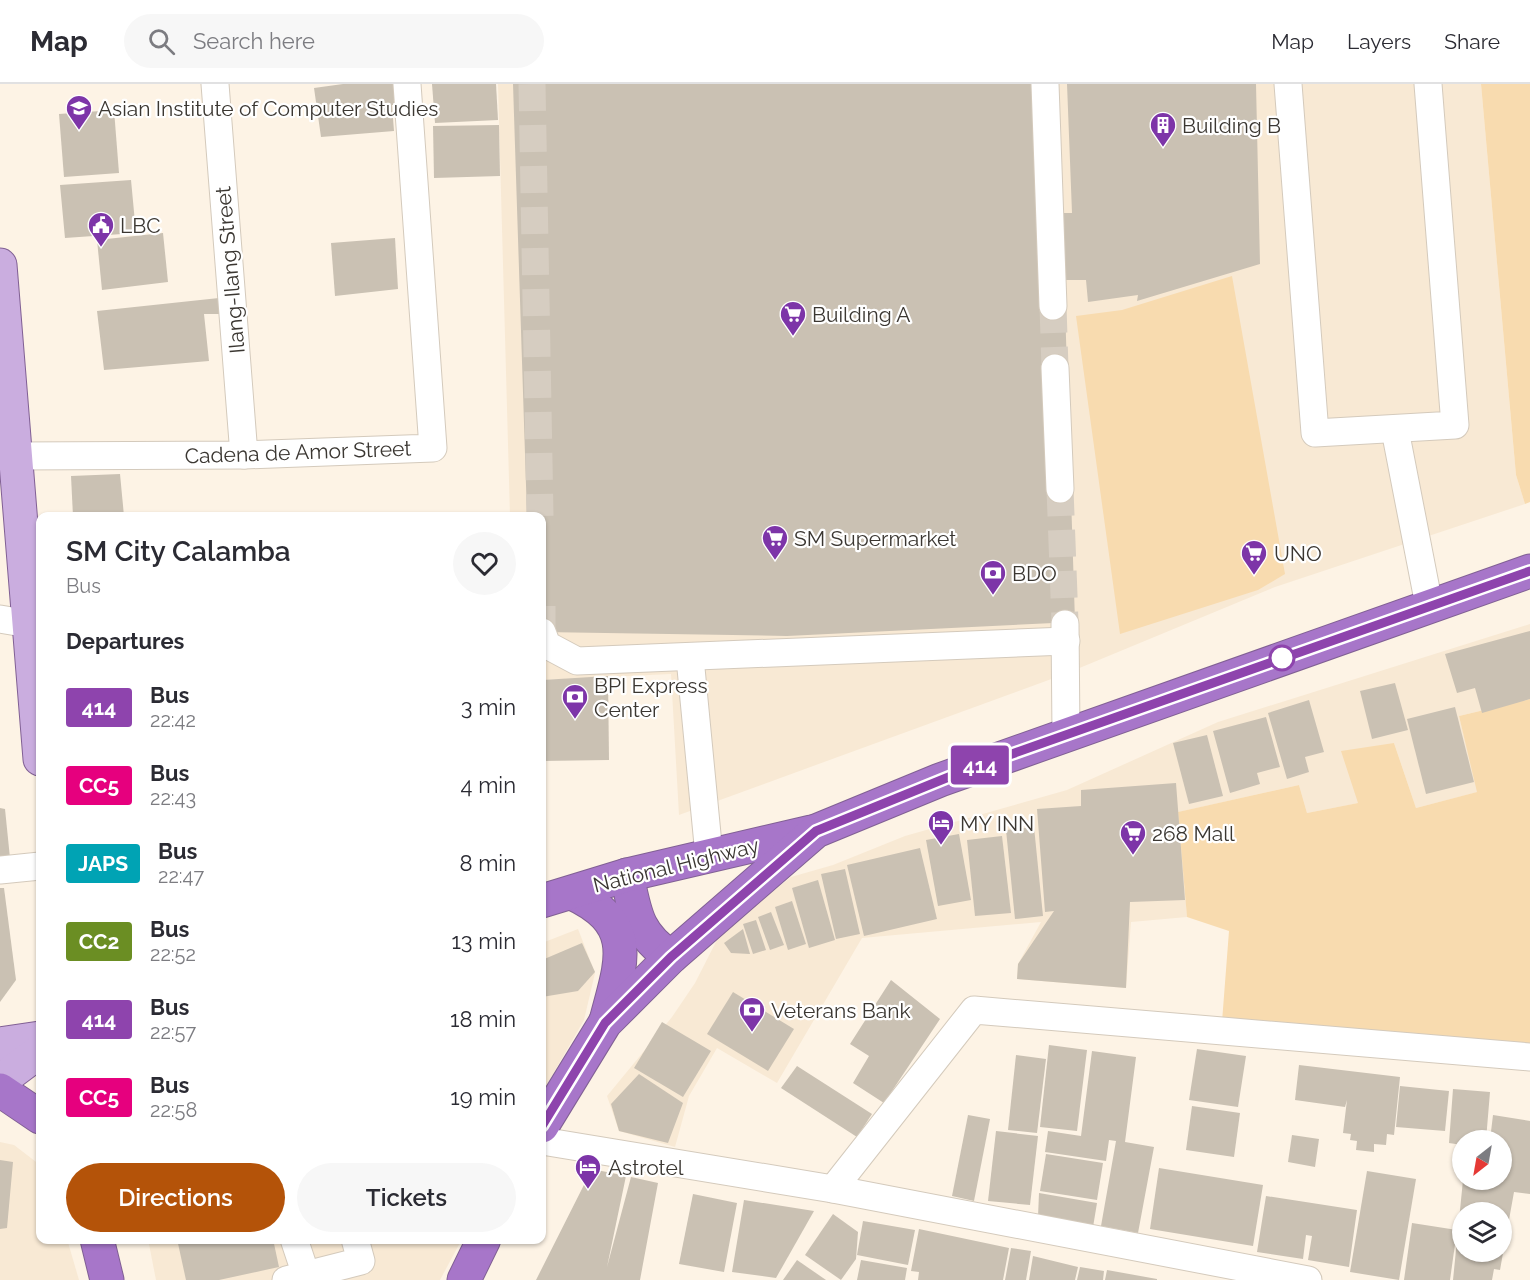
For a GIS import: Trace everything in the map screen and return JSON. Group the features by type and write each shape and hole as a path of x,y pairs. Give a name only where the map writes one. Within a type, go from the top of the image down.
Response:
{"highway":[{"path":"546,1119 605,1023 671,957 816,831 940,780 1066,734 1530,571"},
{"name":"National Highway","path":"557,897 627,875 816,831"},
{"path":"627,875 640,926 652,944 671,957"},
{"name":"National Highway","path":"557,897 593,903 609,918 619,938 621,962 605,1023"},
{"path":"0,1090 36,1114"},
{"path":"98,1244 107,1280"},
{"path":"465,1280 482,1244"}],"main road":[{"path":"0,265 5,386 15,456 15,622 36,667"},
{"path":"0,1044 36,1039"},
{"path":"0,1081 36,1054"}],"street":[{"name":"Ilang-Ilang Street","path":"215,84 244,455"},
{"name":"Cadena de Amor Street","path":"15,456 244,455 433,448 407,84"},
{"path":"1045,84 1053,306"},
{"path":"1288,84 1315,433 1455,425 1428,84"},
{"path":"1055,368 1060,489"},
{"path":"1395,430 1428,605"},
{"path":"546,642 577,661 690,658 931,645 1065,632 1066,734"},
{"path":"690,658 709,855"},
{"path":"0,870 36,866"},
{"path":"833,1189 974,1010 1530,1057"},
{"path":"546,1142 833,1189 1308,1280"},
{"path":"294,1244 296,1277 360,1261 356,1244"}],"shaded area":[{"path":"498,84 1481,84 1516,475 1525,504 1275,587 1065,674 679,815 671,674 546,680 546,512 510,512"},
{"path":"1481,84 1530,84 1530,502 1525,504 1516,475"},
{"path":"1232,276 1285,574 1258,590 1120,634 1076,316 1122,310"},
{"path":"1530,624 1530,699 1459,716 1478,792 1416,808 1394,743 1359,803 1307,813 1299,785 1179,812 1187,917 1131,922 1126,988 1017,979 1018,964 1041,922 862,938 777,1083 717,1048 689,1096 675,1147 619,1131 607,1096 672,1017 695,983 720,934 791,877 833,865 905,836 1067,790 1218,722"},
{"path":"1530,699 1530,1049 1222,1022 1229,931 1187,917 1178,812 1299,785 1307,813 1358,803 1341,751 1394,743 1416,808 1477,792 1459,716"},
{"path":"578,929 595,973 584,1020 546,1086 546,941"},
{"path":"0,1142 14,1145 36,1162 36,1244 68,1244 79,1280 0,1280"},
{"path":"149,1244 459,1244 440,1280 156,1280"}],"building":[{"path":"343,84 395,84 398,105 392,105 394,131 321,137 314,88"},
{"path":"432,84 496,84 498,120 435,123"},
{"name":"Building A","path":"513,84 1040,84 1044,213 1072,213 1067,84 1256,84 1260,264 1137,301 1138,295 1088,302 1086,280 1046,280 1065,306 1075,622 787,636 546,632 546,512 527,512"},
{"path":"114,110 119,173 64,177 59,114"},
{"path":"499,125 500,176 434,178 433,126"},
{"path":"131,180 136,233 65,238 60,185"},
{"path":"163,233 168,282 102,290 97,240"},
{"path":"395,238 398,289 335,296 331,243"},
{"path":"219,298 219,314 204,314 209,361 104,370 97,311"},
{"path":"120,474 124,512 73,512 71,476"},
{"path":"1530,631 1530,699 1482,713 1475,688 1457,693 1445,654"},
{"name":"BPI Express Center","path":"608,676 609,760 546,761 546,680"},
{"path":"1395,683 1408,730 1372,739 1360,691"},
{"path":"1309,700 1324,752 1305,757 1309,772 1287,779 1268,713"},
{"path":"1455,707 1474,782 1426,794 1407,719"},
{"path":"1266,717 1280,767 1257,773 1260,784 1230,793 1213,731"},
{"path":"1207,735 1223,796 1189,804 1173,743"},
{"name":"268 Mall","path":"1176,783 1185,900 1130,902 1126,988 1017,979 1018,964 1054,911 1045,912 1037,809 1081,806 1081,790"},
{"path":"0,808 5,809 11,868 0,868"},
{"path":"1034,827 1043,916 1015,919 1006,830"},
{"path":"959,834 971,900 938,906 926,840"},
{"path":"1002,836 1011,913 975,916 967,840"},
{"path":"920,848 937,919 864,936 847,865"},
{"path":"845,869 860,934 836,939 821,874"},
{"path":"818,880 835,940 809,948 792,888"},
{"path":"0,888 4,888 16,980 0,1002"},
{"path":"792,901 806,944 788,950 775,907"},
{"path":"771,912 784,945 770,950 758,917"},
{"path":"756,920 766,950 753,954 743,924"},
{"path":"743,929 750,954 731,953 724,943"},
{"path":"582,943 595,972 578,991 546,996 546,958"},
{"path":"891,980 940,1019 884,1103 853,1083 869,1056 850,1044"},
{"path":"733,992 794,1029 768,1071 707,1034"},
{"path":"662,1022 711,1051 683,1097 634,1068"},
{"path":"1049,1045 1087,1050 1077,1131 1040,1127"},
{"path":"1197,1049 1246,1056 1238,1107 1189,1100"},
{"path":"1092,1051 1136,1057 1125,1142 1154,1147 1138,1233 1101,1226 1116,1141 1109,1140 1106,1161 1045,1152 1048,1131 1081,1136"},
{"path":"1016,1055 1046,1059 1037,1133 1008,1130"},
{"path":"1299,1065 1400,1077 1394,1135 1387,1134 1386,1145 1374,1144 1374,1152 1356,1150 1357,1141 1350,1140 1351,1134 1343,1133 1347,1100 1345,1107 1295,1100"},
{"path":"797,1066 872,1114 857,1137 781,1088"},
{"path":"639,1074 683,1103 668,1143 619,1131 611,1104"},
{"path":"1400,1086 1449,1091 1445,1131 1396,1127"},
{"path":"1453,1089 1490,1092 1487,1130 1452,1130 1452,1143 1449,1143"},
{"path":"1192,1106 1240,1113 1234,1157 1186,1150"},
{"path":"968,1115 990,1119 974,1201 952,1196"},
{"path":"1493,1115 1530,1121 1530,1194 1514,1192 1512,1203 1461,1202 1462,1190 1512,1190 1512,1130 1491,1130"},
{"path":"996,1131 1038,1136 1030,1205 988,1201"},
{"path":"1292,1135 1319,1139 1315,1167 1288,1162"},
{"path":"1046,1154 1103,1163 1097,1200 1040,1191"},
{"path":"0,1160 13,1162 7,1228 0,1229"},
{"path":"1159,1168 1263,1185 1253,1246 1150,1229"},
{"path":"592,1169 626,1176 607,1267 631,1177 658,1183 640,1280 536,1280"},
{"path":"1367,1171 1416,1179 1399,1280 1350,1272"},
{"path":"1039,1193 1097,1203 1093,1227 1038,1217"},
{"path":"693,1194 737,1203 724,1272 679,1264"},
{"path":"1266,1196 1357,1210 1349,1267 1308,1260 1312,1236 1306,1235 1303,1259 1257,1252"},
{"path":"744,1200 814,1211 776,1278 732,1272"},
{"path":"833,1214 858,1232 856,1259 841,1280 805,1255"},
{"path":"863,1221 915,1230 908,1265 857,1255"},
{"path":"1412,1223 1452,1229 1453,1262 1450,1280 1404,1280"},
{"path":"919,1229 1009,1248 1003,1280 918,1280 919,1272 911,1271"},
{"path":"178,1244 274,1244 279,1267 219,1280 186,1280"},
{"path":"1011,1248 1031,1251 1026,1280 1005,1280"},
{"path":"1033,1256 1078,1267 1075,1280 1029,1280"},
{"path":"797,1260 826,1280 783,1280"},
{"path":"861,1260 907,1268 905,1280 857,1280"},
{"path":"1455,1262 1501,1262 1500,1270 1494,1269 1492,1280 1453,1280"},
{"path":"1080,1267 1104,1271 1103,1280 1077,1280"},
{"path":"1107,1270 1157,1279 1157,1280 1105,1280"}],"tunnel":[{"path":"532,84 540,512"},
{"path":"1053,306 1055,368"},
{"path":"1060,489 1065,622"}],"bus line":[{"name":"414","path":"546,1119 605,1023 671,957 816,831 961,772 1428,605 1530,571"}],"place":[{"name":"Asian Institute of Computer Studies","path":"79,131"},
{"name":"Building B","path":"1163,148"},
{"name":"LBC","path":"101,248"},
{"name":"Building A","path":"793,337"},
{"name":"SM Supermarket","path":"775,561"},
{"name":"UNO","path":"1254,576"},
{"name":"BDO","path":"993,596"},
{"name":"BPI Express Center","path":"575,720"},
{"name":"MY INN","path":"941,846"},
{"name":"268 Mall","path":"1133,856"},
{"name":"Veterans Bank","path":"752,1033"},
{"name":"Astrotel","path":"588,1190"}]}
